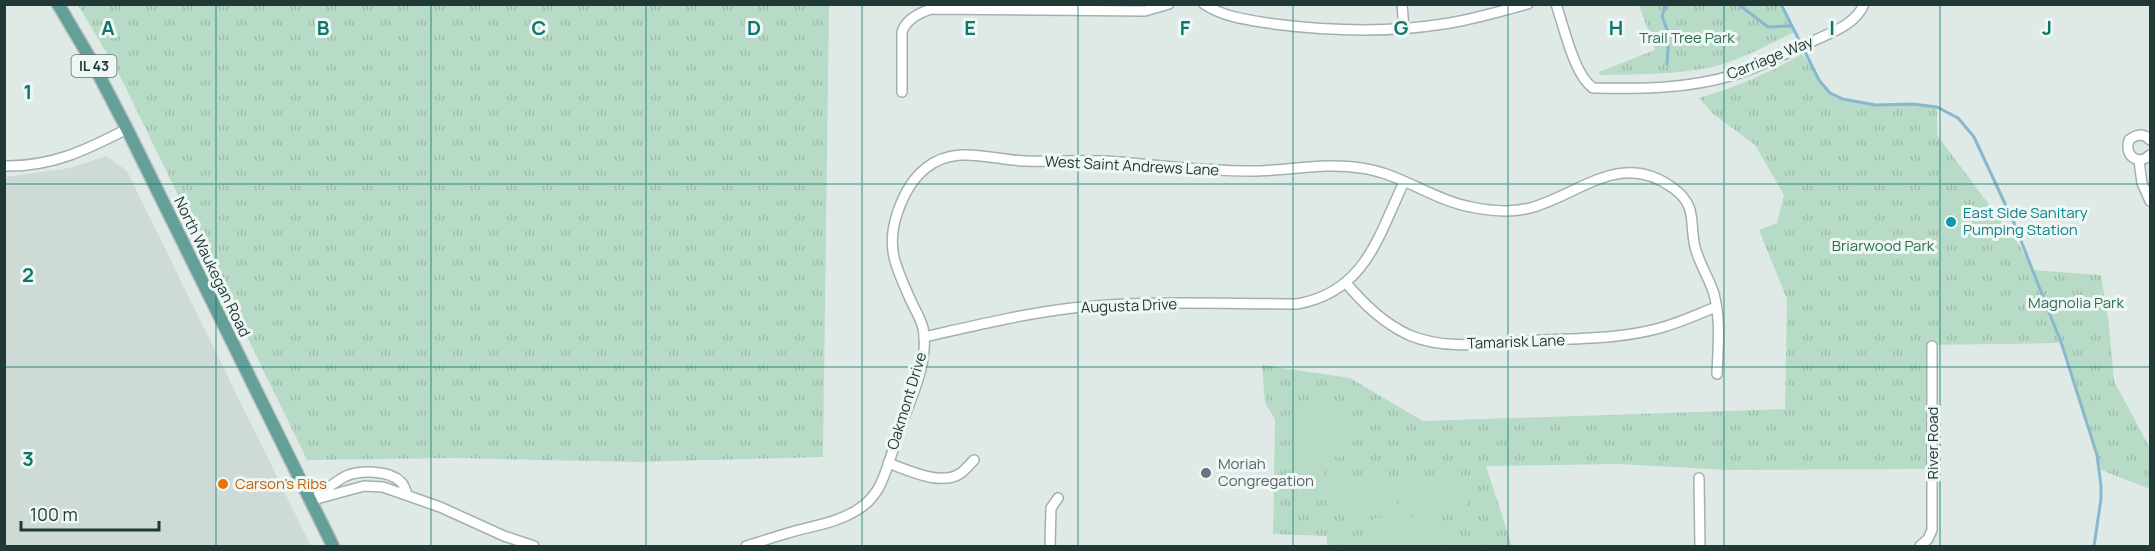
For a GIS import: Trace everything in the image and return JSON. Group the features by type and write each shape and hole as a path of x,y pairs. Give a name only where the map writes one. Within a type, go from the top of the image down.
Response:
{"main road":[{"name":"North Waukegan Road","path":"58,4 91,60 127,129 333,546"}],"street":[{"path":"902,92 902,32 904,26 915,16 931,9 1145,11 1169,4"},
{"path":"1204,4 1222,14 1248,20 1298,27 1362,30 1404,29 1444,24 1528,4"},
{"path":"1402,4 1404,29"},
{"name":"Carriage Way","path":"1556,4 1575,60 1583,77 1593,88 1657,89 1698,84 1734,75 1840,29 1854,19 1864,4"},
{"path":"4,166 42,164 63,159 127,129"},
{"path":"2151,140 2141,135 2132,137 2127,149 2131,157 2139,160 2147,159 2151,155"},
{"name":"West Saint Andrews Lane","path":"917,177 925,169 945,157 969,154 1022,161 1118,162 1219,170 1353,167 1378,171 1458,204 1504,211 1533,207 1614,173 1645,174 1674,188 1688,202 1692,213 1693,241 1697,256 1713,291 1716,307 1719,329 1716,375"},
{"path":"2139,160 2142,183 2151,201"},
{"name":"Oakmont Drive","path":"746,546 844,517 857,510 875,494 888,463 922,362 924,337 922,326 895,266 892,253 893,228 898,212 904,195 917,177"},
{"path":"1346,284 1371,253 1404,182"},
{"name":"Augusta Drive","path":"924,337 1025,315 1074,308 1148,303 1297,304 1319,299 1346,284"},
{"name":"Tamarisk Lane","path":"1346,284 1366,307 1386,322 1420,339 1454,345 1584,340 1624,335 1660,328 1716,307"},
{"name":"River Road","path":"1920,546 1928,539 1932,530 1932,346"},
{"path":"888,463 925,476 951,478 960,474 974,460"},
{"path":"309,501 346,476 357,473 389,475 402,483 407,495 504,536 534,546"},
{"path":"1699,478 1700,546"},
{"path":"1050,546 1051,508 1058,498"}],"shaded area":[{"path":"106,156 127,171 311,546 5,546 5,177 70,168"}],"green space":[{"path":"78,5 829,5 823,457 637,462 451,458 307,460 119,74"},
{"name":"Trail Tree Park","path":"1639,5 1782,5 1794,32 1744,56 1712,67 1670,73 1600,75 1599,72 1655,50"},
{"name":"Briarwood Park","path":"1802,54 1830,93 1843,99 1875,105 1913,104 1937,107 1937,135 2020,246 2032,270 2101,275 2109,325 2114,381 2150,448 2150,489 2101,470 2052,319 2059,343 1928,345 1926,469 1729,470 1617,464 1486,466 1512,546 1327,546 1327,536 1273,534 1275,419 1265,403 1262,365 1350,378 1423,421 1785,409 1787,299 1759,230 1777,223 1784,195 1755,145 1712,113 1699,98 1752,79"},
{"path":"1342,407 1345,412 1345,453 1340,457 1324,458 1324,500 1297,499 1297,411 1301,408"},
{"path":"1467,475 1468,507 1406,510 1404,478"},
{"path":"1396,478 1397,510 1335,513 1333,481"},
{"path":"1435,515 1436,546 1374,546 1373,518"}],"waterway":[{"path":"1666,4 1662,16 1669,35 1667,64"},
{"path":"1738,4 1768,27 1791,26"},
{"path":"1781,4 1819,80 1830,93 1843,99 1875,105 1913,104 1937,107 1958,118 1974,137 2014,223 2062,345 2097,455 2101,499 2094,546"}],"place":[{"name":"East Side Sanitary Pumping Station","path":"1951,222"},
{"name":"Moriah Congregation","path":"1206,473"},
{"name":"Carson's Ribs","path":"223,484"}],"park label":[{"name":"Magnolia Park","path":"2076,303"}]}
